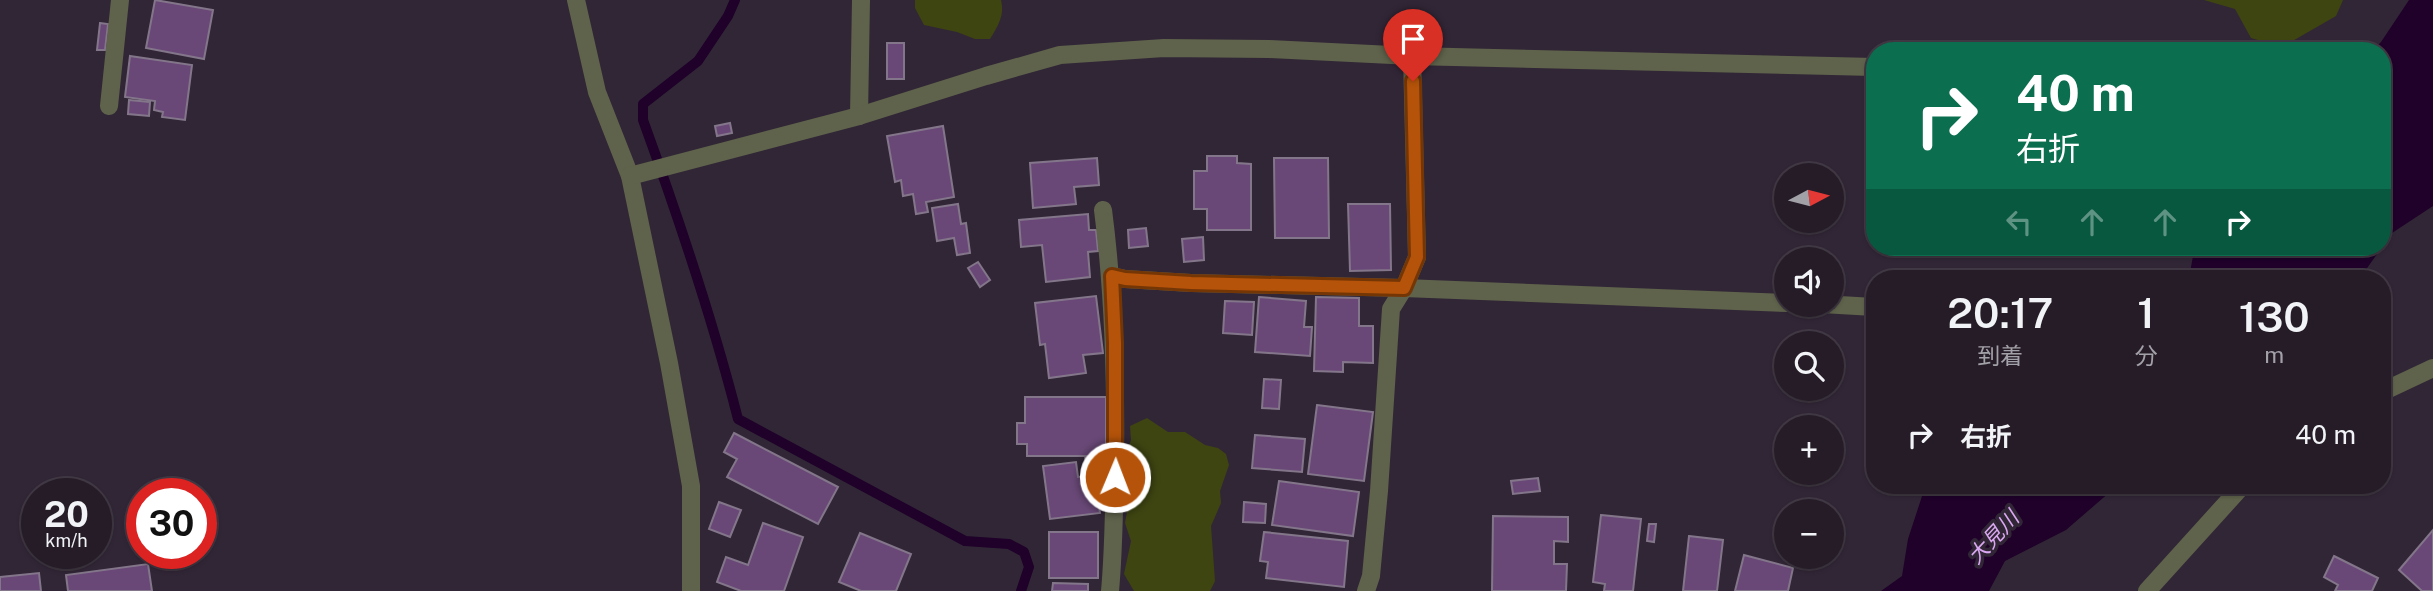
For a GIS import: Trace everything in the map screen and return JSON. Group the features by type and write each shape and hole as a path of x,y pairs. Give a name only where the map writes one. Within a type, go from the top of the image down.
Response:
{"street":[{"path":"109,106 120,0"},
{"path":"576,0 597,92 630,176 669,363 691,486 691,591"},
{"path":"859,116 861,0"},
{"path":"630,176 859,116 1060,55 1164,48 1269,49 1412,56 1866,67"},
{"path":"1366,591 1371,576 1391,309 1404,288 1417,257 1412,56"},
{"path":"1103,210 1112,276 1115,343 1113,553 1110,591"},
{"path":"1112,276 1177,282 1774,302"},
{"path":"1844,305 1866,307"},
{"path":"2391,388 2433,368"},
{"path":"2147,591 2235,494"}],"green space":[{"path":"915,0 1001,0 1001,16 990,39 975,39 924,25 915,8"},
{"path":"2204,0 2343,0 2336,16 2291,42 2265,42 2251,38 2235,9"},
{"path":"1147,418 1168,432 1185,432 1226,454 1229,465 1220,491 1221,503 1211,526 1215,581 1210,591 1134,591 1124,574 1131,541 1125,523 1129,500 1124,460 1131,440 1130,426"}],"water":[{"path":"2409,0 2433,0 2433,206 2391,234 2391,42 2381,42"},
{"path":"2193,256 2376,256 2366,270 2190,270"},
{"name":"大見川","path":"1923,494 2108,494 2066,530 2005,561 1989,591 1881,591 1902,576 1908,539"}],"building":[{"path":"155,0 213,10 204,59 146,48"},
{"path":"100,23 108,24 105,50 97,50"},
{"path":"887,43 904,43 904,79 887,79"},
{"path":"130,56 192,65 185,120 162,117 163,112 154,110 155,101 125,97"},
{"path":"129,100 150,102 149,116 128,114"},
{"path":"730,123 732,133 717,136 715,126"},
{"path":"943,126 954,197 926,202 928,212 916,214 913,194 903,196 901,180 895,182 887,136"},
{"path":"1207,156 1237,156 1237,163 1251,164 1251,230 1207,230 1207,209 1194,209 1194,171 1207,171"},
{"path":"1097,158 1099,185 1074,187 1076,204 1033,208 1030,163"},
{"path":"1274,158 1328,158 1329,238 1275,238"},
{"path":"958,204 961,224 966,223 970,253 957,255 954,238 937,241 932,208"},
{"path":"1348,204 1390,204 1391,270 1350,271"},
{"path":"1088,214 1089,230 1096,230 1098,251 1088,252 1090,277 1046,282 1042,245 1021,247 1019,220"},
{"path":"1146,228 1148,246 1129,248 1128,230"},
{"path":"1203,237 1204,260 1184,262 1182,239"},
{"path":"978,262 990,280 980,287 968,268"},
{"path":"1096,296 1103,353 1083,355 1086,373 1049,378 1045,344 1040,345 1035,303"},
{"path":"1259,297 1306,301 1304,327 1312,327 1310,356 1255,352"},
{"path":"1316,297 1359,298 1359,326 1373,326 1373,363 1343,362 1343,372 1314,371"},
{"path":"1225,301 1254,302 1252,335 1223,333"},
{"path":"1264,379 1281,380 1279,409 1262,408"},
{"path":"1025,397 1106,397 1106,456 1027,456 1027,444 1017,444 1017,423 1025,423"},
{"path":"1317,405 1373,412 1364,481 1308,474"},
{"path":"734,433 838,487 818,524 727,477 737,459 724,452"},
{"path":"1255,435 1305,439 1302,472 1252,468"},
{"path":"1085,456 1106,456 1107,465 1086,466"},
{"path":"1076,462 1078,477 1094,475 1100,513 1050,519 1043,466"},
{"path":"1538,478 1540,491 1513,494 1511,481"},
{"path":"1279,481 1359,492 1353,536 1272,525"},
{"path":"719,502 741,510 730,537 709,529"},
{"path":"1244,502 1266,504 1265,523 1243,522"},
{"path":"1601,515 1641,519 1633,591 1604,591 1605,584 1593,582"},
{"path":"1493,516 1568,517 1568,542 1554,541 1554,564 1567,564 1566,591 1492,591"},
{"path":"763,523 803,537 784,591 741,591 717,582 726,557 748,565"},
{"path":"1649,524 1656,524 1654,542 1647,541"},
{"path":"2433,530 2433,591 2422,591 2399,570"},
{"path":"1049,532 1098,532 1098,578 1049,578"},
{"path":"1264,532 1348,541 1344,587 1266,578 1268,562 1260,561"},
{"path":"860,533 911,554 896,591 861,591 839,582"},
{"path":"1689,536 1723,540 1717,591 1683,591"},
{"path":"1744,555 1774,563 1774,569 1793,569 1788,591 1735,591"},
{"path":"2334,556 2378,578 2372,591 2335,591 2338,585 2324,577"},
{"path":"112,569 149,569 152,591 68,591 66,575"},
{"path":"39,573 41,591 0,591 0,577"},
{"path":"1053,583 1088,584 1088,591 1052,591"}],"waterway":[{"path":"735,0 728,16 698,61 643,104 643,120 694,268 738,419 965,541 1009,544 1024,552 1029,567 1021,591"}],"route":[{"path":"1115,477 1112,276 1191,283 1404,288 1417,257 1413,81"}]}
